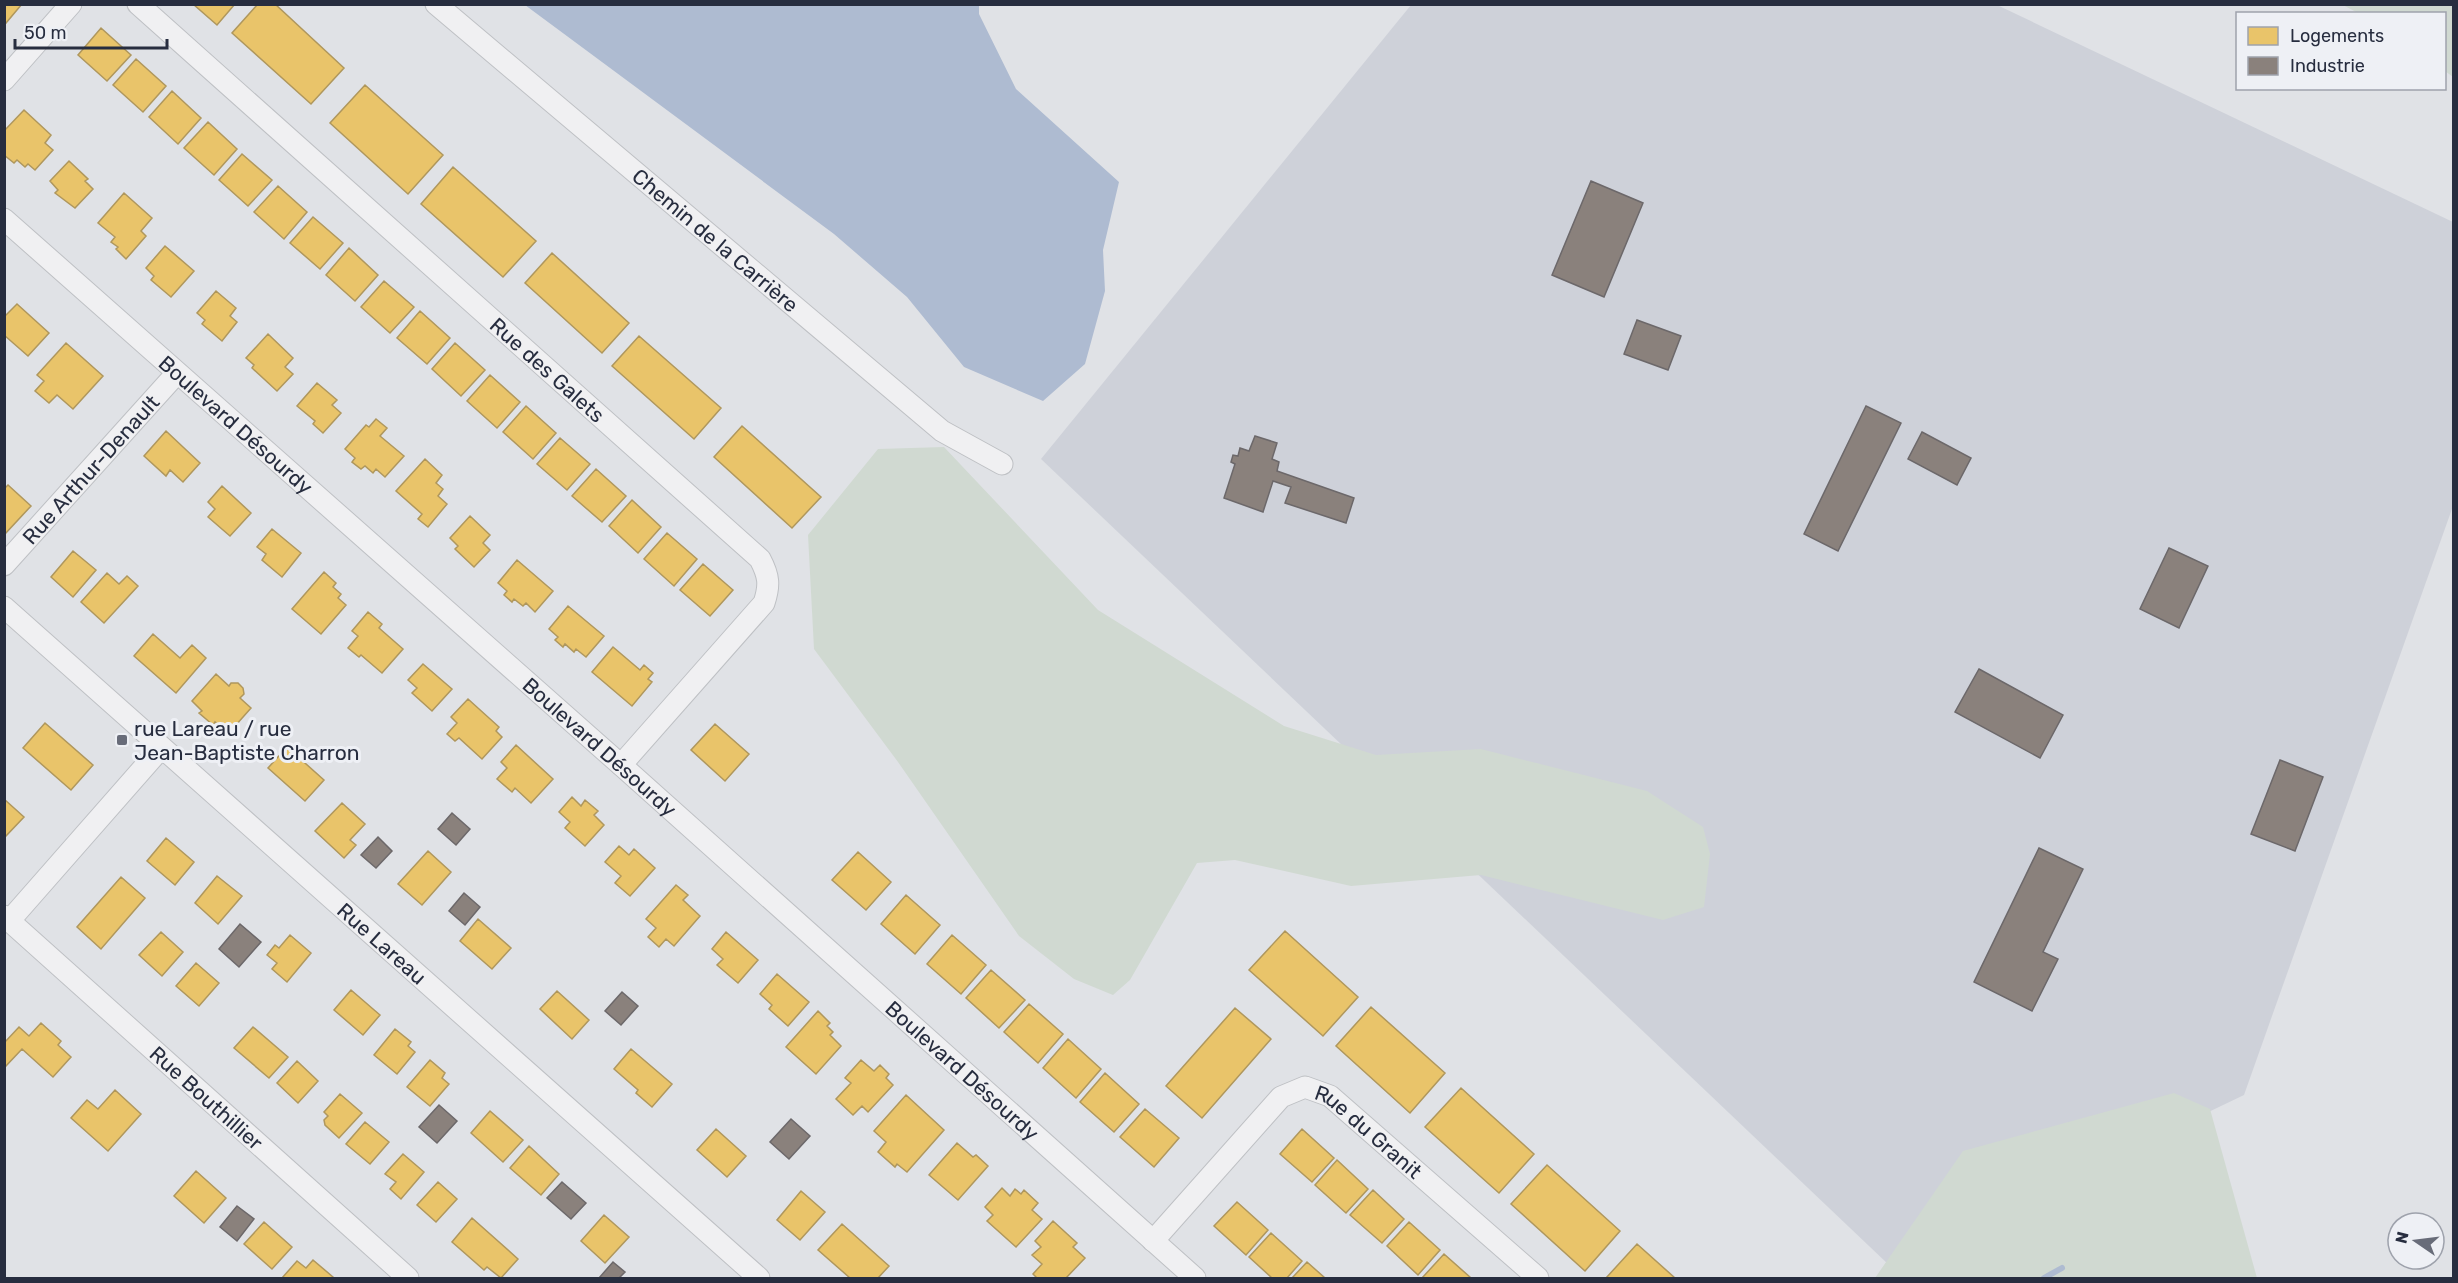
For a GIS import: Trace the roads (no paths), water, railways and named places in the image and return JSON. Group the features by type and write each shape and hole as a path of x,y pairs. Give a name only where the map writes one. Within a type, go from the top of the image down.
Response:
{"street":[{"path":"4,80 71,4"},
{"name":"Rue des Galets","path":"138,4 760,559 769,575 769,588 764,603 621,765"},
{"name":"Chemin de la Carrière","path":"436,4 942,431 1002,464"},
{"name":"Boulevard Désourdy","path":"4,219 621,765 1195,1278"},
{"name":"Rue Arthur-Denault","path":"4,565 177,373"},
{"name":"Rue Lareau","path":"4,607 759,1278"},
{"path":"7,918 161,748"},
{"name":"Rue Bouthillier","path":"7,918 408,1278"},
{"name":"Rue du Granit","path":"1153,1241 1281,1097 1305,1087 1330,1096 1538,1278"}],"water":[{"path":"525,5 979,5 979,14 1016,89 1119,182 1103,250 1105,291 1085,364 1043,401 964,367 907,297 834,234"}],"waterway":[{"path":"2044,1278 2062,1268"}],"place":[{"name":"rue Lareau / rue Jean-Baptiste Charron","path":"122,740"}]}
